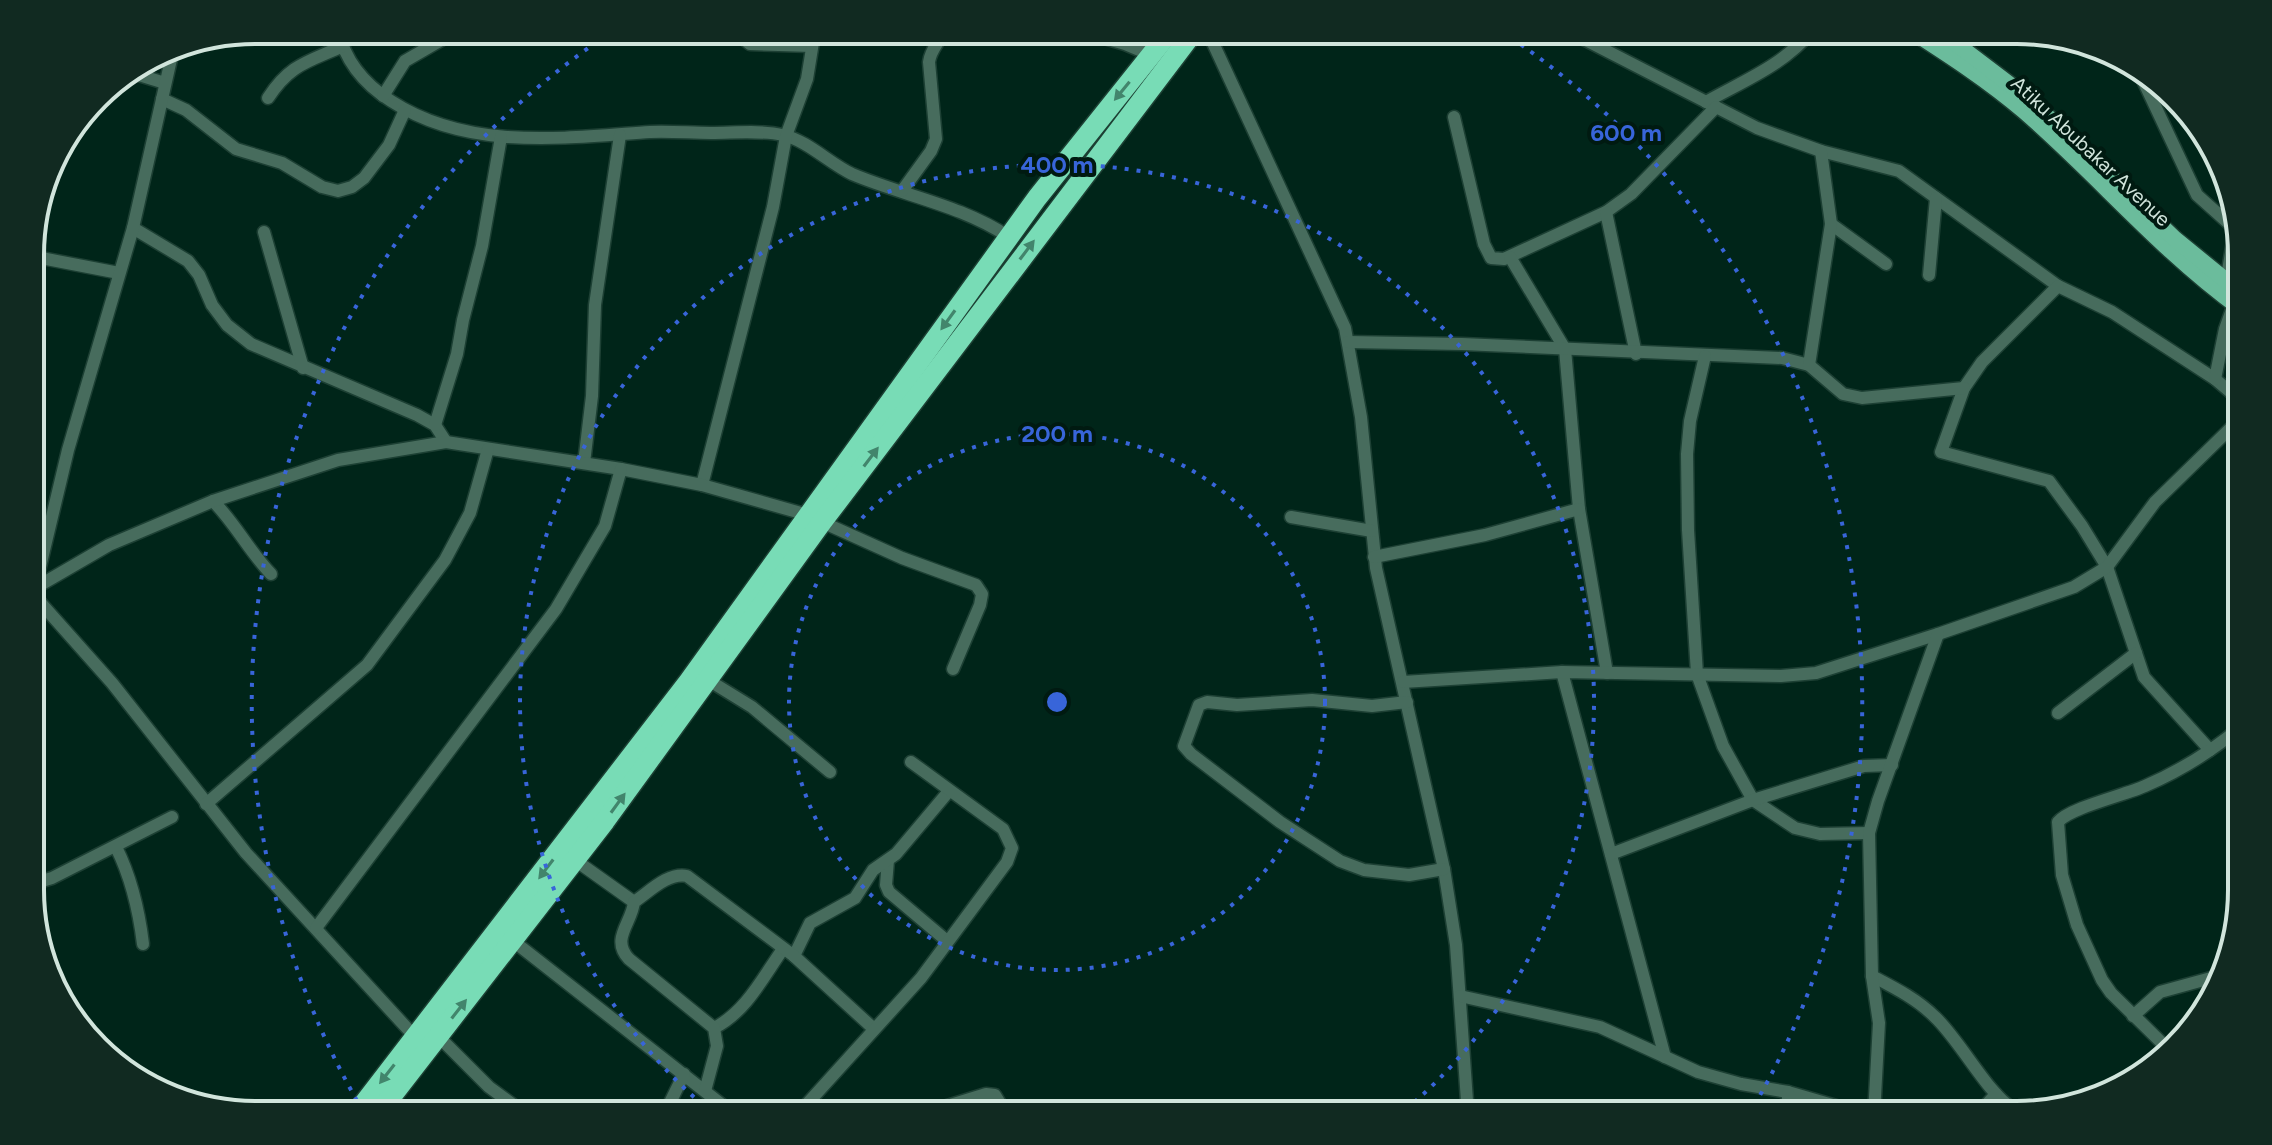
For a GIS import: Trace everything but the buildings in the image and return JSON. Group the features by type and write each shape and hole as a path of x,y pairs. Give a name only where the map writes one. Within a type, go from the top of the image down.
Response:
{"highway":[{"path":"388,1101 575,860 1009,237 1160,44"},
{"path":"815,519 1184,44"},
{"path":"366,1101 702,676"}],"main road":[{"name":"Atiku Abubakar Avenue","path":"1931,44 2023,110 2204,283 2228,293"},
{"name":"Atiku Abubakar Avenue","path":"1957,44 2059,126 2228,289"}],"street":[{"path":"383,96 405,61 434,44"},
{"path":"702,485 773,207 786,136 807,79 812,46 750,44"},
{"path":"902,191 936,139 929,62 930,51 935,44"},
{"path":"1125,44 1151,55"},
{"path":"1214,44 1333,297 1348,342 1361,417 1374,557 1444,869 1456,945 1467,1101"},
{"path":"1593,44 1757,128 1821,151 1893,169 2058,286 2112,312 2228,390"},
{"path":"1454,117 1484,244 1491,258 1510,257 1606,212 1631,194 1711,105 1783,61 1799,44"},
{"path":"268,98 292,69 343,46 357,72 383,96 444,128 501,137 573,139 653,132 786,136 850,173 952,208 1009,237"},
{"path":"44,549 68,450 133,228 170,62"},
{"path":"144,76 165,83"},
{"path":"2147,90 2197,195 2224,215"},
{"path":"162,99 186,110 236,149 282,163 322,187 338,191 352,187 364,178 389,145 405,110"},
{"path":"584,463 592,396 595,305 620,135"},
{"path":"435,425 457,354 482,246 501,137"},
{"path":"1809,365 1831,224 1821,151"},
{"path":"1929,275 1936,198"},
{"path":"1606,212 1636,354"},
{"path":"1831,224 1886,264"},
{"path":"133,228 188,261 199,275 212,305 227,325 251,344 303,368 366,391 435,425 446,442"},
{"path":"264,232 303,368"},
{"path":"1510,257 1565,349 1579,509 1607,673"},
{"path":"44,259 119,273"},
{"path":"2058,286 1982,362 1964,388 1941,452 2049,481 2107,567 2144,677 2210,750"},
{"path":"2215,379 2228,319"},
{"path":"1348,342 1782,358 1809,365 1843,394 1862,398 1964,388"},
{"path":"1705,356 1690,421 1687,454 1688,530 1697,674 1723,746 1753,800 1795,828 1820,834 1869,833"},
{"path":"1403,682 1562,672 1781,676 1816,673 2074,587 2107,567 2155,502 2228,431"},
{"path":"44,587 109,545 213,501 338,460 446,442 535,454 702,485 815,519 902,558 976,585 982,594 980,605 953,669"},
{"path":"206,804 367,665 445,560 470,513 488,449"},
{"path":"316,928 556,609 605,526 621,469"},
{"path":"213,501 231,521 252,554 271,574"},
{"path":"1374,557 1485,535 1579,509"},
{"path":"1291,517 1372,531"},
{"path":"44,606 112,683 206,804 416,1038"},
{"path":"1875,1101 1879,1023 1872,976 1869,833 1938,634"},
{"path":"2058,713 2136,653"},
{"path":"1562,672 1665,1057"},
{"path":"702,676 752,707 830,772"},
{"path":"1407,702 1372,706 1312,700 1237,705 1207,702 1199,705 1184,746 1280,822 1340,861 1364,870 1409,875 1444,869"},
{"path":"2162,1043 2102,980 2077,925 2062,875 2058,822 2076,811 2144,786 2193,763 2228,736"},
{"path":"810,1101 921,978 1007,862 1012,848 1003,829 911,762"},
{"path":"1611,854 1753,800 1864,766 1892,765"},
{"path":"714,1028 726,1022 743,1006 815,918 847,905 855,898 873,870 896,854 949,791"},
{"path":"44,880 172,817"},
{"path":"116,847 124,862 138,910 143,944"},
{"path":"575,860 634,902"},
{"path":"888,860 886,885 889,892 947,941"},
{"path":"705,1091 717,1046 714,1028 624,953 620,937 633,913 634,902 667,879 680,874 687,876 789,952 874,1029"},
{"path":"512,940 718,1101"},
{"path":"1872,976 1906,994 1934,1015 1956,1038 2003,1101"},
{"path":"2133,1016 2160,992 2208,979"},
{"path":"1460,996 1600,1027 1698,1072 1819,1101"},
{"path":"438,1036 489,1087 508,1101"},
{"path":"671,1101 684,1074"},
{"path":"1788,1092 1788,1101"},
{"path":"963,1101 986,1094 995,1095 999,1101"},
{"path":"1990,1101 1996,1094"}]}
